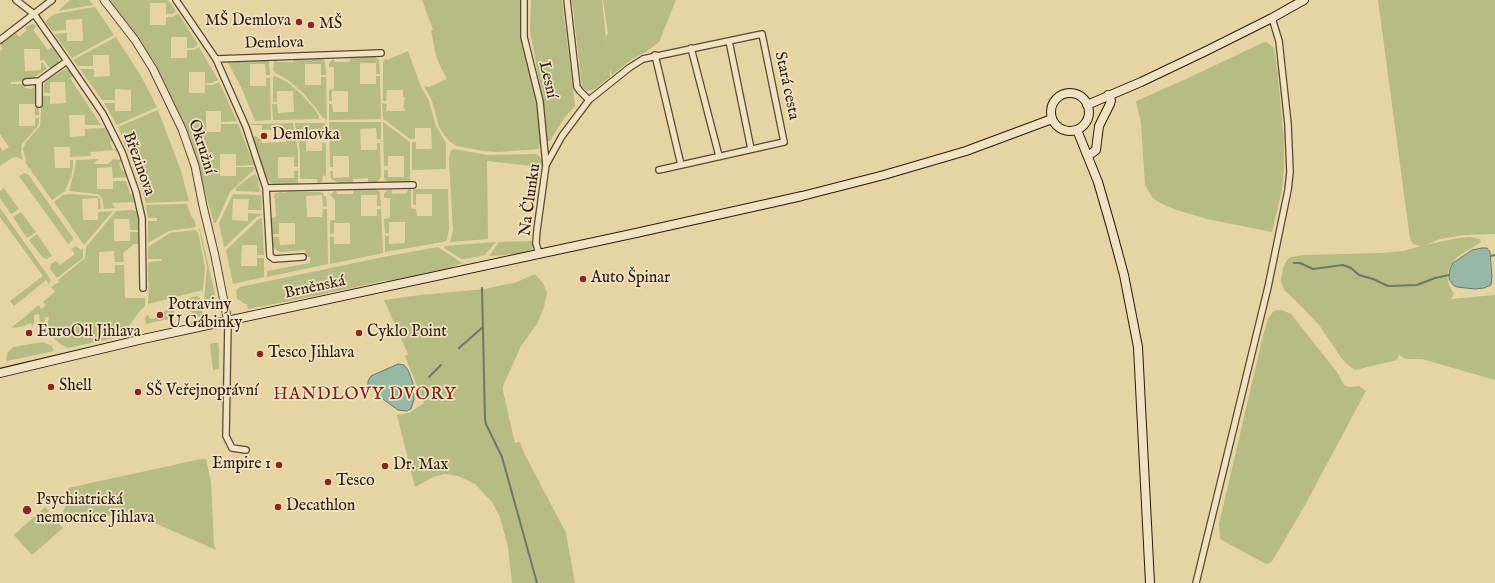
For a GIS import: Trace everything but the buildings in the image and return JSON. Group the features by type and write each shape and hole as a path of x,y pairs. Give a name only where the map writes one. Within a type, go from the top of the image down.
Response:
{"main road":[{"path":"1087,105 1141,82 1272,18 1304,0"},
{"path":"1071,93 1076,94 1085,100 1087,105 1088,117 1086,122 1077,130 1072,131 1062,129 1054,123 1052,119 1051,113 1053,103 1060,96 1071,93"},
{"path":"1088,156 1096,150 1099,126 1111,100 1108,95"},
{"name":"Brněnská","path":"0,373 130,342 228,322 802,196 884,175 966,151 1052,119"},
{"path":"1077,130 1098,182 1118,252 1138,347 1150,583"}],"street":[{"name":"Březinova","path":"16,0 34,14 110,126 132,178 142,218 143,288"},
{"path":"0,40 52,0"},
{"name":"Okružní","path":"104,0 135,40 153,69 182,129 195,166 228,322"},
{"path":"176,0 216,59 246,127 266,188 270,256 274,259 303,257"},
{"name":"Lesní","path":"524,0 524,37 540,102 546,165"},
{"path":"567,0 577,87 589,100"},
{"path":"1196,583 1268,287 1288,190 1290,172 1288,124 1279,41 1272,18"},
{"name":"Stará cesta","path":"589,100 639,61 655,55 762,34 784,142 659,170"},
{"path":"729,41 751,149"},
{"path":"690,48 719,156"},
{"name":"Demlova","path":"216,59 381,53"},
{"path":"655,55 681,165"},
{"path":"26,82 39,81 67,61"},
{"path":"39,81 39,104"},
{"name":"Na Člunku","path":"539,254 536,243 537,230 546,165 562,136 589,100"},
{"path":"266,188 413,185"},
{"path":"228,322 226,436 232,448 246,450"}],"green space":[{"path":"70,0 89,0 93,5 58,11"},
{"path":"110,0 168,0 176,11 172,14 166,14 166,3 150,3 150,25 166,25 166,17 173,17 178,13 198,45 193,48 187,48 187,37 171,37 171,58 187,58 187,50 194,50 199,47 218,80 212,83 205,83 205,72 189,72 189,93 205,93 205,85 213,85 219,82 237,121 221,122 221,111 206,111 206,132 221,132 221,124 238,124 254,165 236,166 236,154 220,154 220,176 236,176 236,167 254,167 255,169 230,192 216,223 214,223 195,156 169,92 155,63"},
{"path":"422,0 523,0 522,13 531,56 539,80 530,31 531,0 562,0 575,106 565,117 550,141 546,141 543,101 542,132 539,149 498,152 483,151 456,146 448,140 439,127 432,101 424,86 429,87 447,79 436,56 431,30 433,30"},
{"path":"572,0 602,0 608,58 606,36 608,34 603,0 676,0 659,42 631,60 612,75 610,69 610,77 595,89 588,91 582,86"},
{"path":"1378,0 1495,0 1495,234 1464,235 1440,239 1426,245 1469,237 1480,239 1481,242 1457,257 1449,268 1447,276 1449,285 1454,294 1451,299 1495,295 1495,380 1422,359 1406,359 1399,355 1397,360 1355,370 1342,359 1319,325 1284,290 1281,281 1283,268 1287,260 1291,257 1305,255 1381,253 1404,251 1421,246 1413,244 1410,239"},
{"path":"95,7 114,35 72,58 54,34 67,33 67,41 83,41 82,19 66,20 66,30 52,31 46,21 54,14"},
{"path":"32,24 37,26 33,30 48,50 52,47 59,57 59,62 58,65 51,70 44,60 40,60 40,49 24,49 25,71 41,70 41,63 43,63 47,69 33,78 25,78 25,81 11,82 11,84 27,84 25,88 32,89 34,86 37,89 39,115 35,115 35,104 19,104 19,126 35,126 35,118 39,118 39,123 22,144 21,152 23,160 17,157 12,158 0,166 0,147 3,151 9,147 0,134 0,51 3,49 0,45 16,33 19,37 27,30 25,27"},
{"path":"116,37 142,78 157,107 117,125 104,103 115,103 115,111 131,111 131,90 115,89 115,100 102,100 80,69 94,69 94,77 110,76 109,55 93,55 93,66 78,66 73,60"},
{"path":"1266,42 1274,48 1284,139 1282,190 1272,232 1207,219 1174,209 1158,202 1152,197 1145,185 1141,123 1136,101"},
{"path":"408,51 421,87 429,101 436,126 446,143 446,169 412,170 412,142 416,142 416,149 432,149 431,128 415,128 415,139 410,139 383,119 382,103 387,104 386,111 405,111 405,108 403,108 405,97 403,97 403,90 387,90 386,101 383,101 383,62 386,58 387,60"},
{"path":"320,57 325,61 326,75 321,75 321,64 305,64 305,85 321,85 321,77 326,77 327,120 322,117 303,93 273,70 274,62 277,58 277,62 293,62 293,58"},
{"path":"350,57 375,57 379,60 380,74 376,74 376,63 360,63 360,84 376,84 376,76 380,76 381,119 329,120 329,104 332,104 333,112 348,112 348,91 332,91 332,101 329,101 329,90 334,89 334,67 329,67 329,63 334,58 334,62 350,62"},
{"path":"226,59 268,59 270,75 266,75 265,64 250,64 250,86 266,86 266,78 270,78 271,120 255,121 242,89"},
{"path":"65,69 69,70 73,76 70,78 101,125 85,125 85,115 69,115 70,137 85,136 85,129 105,128 113,141 110,142 113,150 118,149 118,151 117,153 115,150 90,152 91,156 70,157 70,147 54,147 55,168 70,168 70,160 73,160 73,163 72,174 65,191 52,200 25,162 23,149 26,142 40,126 42,96 50,96 50,104 66,103 65,82 50,82 50,93 44,93 44,84 48,79"},
{"path":"275,76 287,82 300,93 313,107 319,116 319,119 273,120 272,104 277,104 278,113 294,112 293,91 277,91 277,102 273,102 273,77"},
{"path":"158,110 181,171 189,201 146,203 139,180 147,179 147,177 139,177 123,140 132,139 132,136 122,136 118,127"},
{"path":"329,122 381,122 381,139 377,139 376,128 360,129 361,150 377,150 377,143 380,143 381,177 377,182 368,183 368,178 353,179 353,183 339,183 331,179 330,171 333,171 333,178 349,177 349,156 333,156 333,167 330,167"},
{"path":"383,122 410,142 410,183 390,183 386,181 384,177 384,170 388,170 388,177 404,177 404,156 388,156 388,166 384,166"},
{"path":"293,123 298,151 298,167 294,167 294,157 278,157 278,178 294,178 294,171 298,171 298,184 271,183 267,178 253,137 255,136 261,139 262,143 286,142 286,129 262,130 262,125 251,124"},
{"path":"295,123 326,123 327,140 322,140 322,129 306,130 306,151 322,151 322,143 326,143 326,177 323,175 322,182 318,184 317,179 300,179 300,151"},
{"path":"453,149 488,155 536,154 542,159 542,166 487,161 488,239 450,242 453,230 449,159 450,152"},
{"path":"98,159 94,164 108,164 113,159 123,161 119,163 122,171 126,170 129,177 113,178 112,167 97,168 97,189 113,189 113,181 126,181 130,194 132,194 136,205 133,202 112,203 115,208 104,209 102,198 98,194 69,191 76,160"},
{"path":"24,173 28,174 73,238 68,244 19,176"},
{"path":"255,174 258,178 260,192 236,191 236,188"},
{"path":"4,188 19,209 11,214 0,198 0,191"},
{"path":"354,189 376,189 380,192 381,206 377,206 377,195 361,195 361,216 377,216 377,209 381,209 383,253 330,264 330,237 334,237 334,244 350,244 350,223 334,223 334,233 330,234 330,220 335,220 335,200 330,195 335,191 337,194 353,194"},
{"path":"391,189 392,194 407,193 408,189 411,189 411,208 416,209 417,216 432,216 432,194 416,194 416,205 413,205 413,189 448,189 449,229 447,240 443,242 385,252 385,236 389,236 389,244 405,243 405,222 389,222 389,233 385,233 384,219 390,218 390,198 384,198 384,194 387,190"},
{"path":"280,192 321,192 324,196 326,196 327,206 323,207 322,195 306,196 307,217 322,217 323,209 327,209 328,264 267,277 267,271 310,263 310,257 306,257 305,250 280,252 272,247 272,237 279,237 280,245 295,244 295,223 279,223 279,234 272,234 271,218 276,217 275,198 273,198 275,194"},
{"path":"233,194 261,195 262,210 248,210 249,199 233,199 232,220 248,221 248,213 262,214 254,219 224,247 219,223"},
{"path":"63,195 97,196 100,199 101,209 98,209 98,198 82,199 83,220 98,220 98,212 113,211 84,245 54,202"},
{"path":"187,204 191,216 195,221 196,227 169,231 148,243 148,221 157,221 157,218 148,218 146,205"},
{"path":"0,208 51,280 49,284 46,280 14,306 10,301 43,276 0,217"},
{"path":"133,210 138,212 139,230 130,230 129,219 114,219 114,241 130,241 130,232 139,232 139,244 134,244 123,253 124,262 115,262 114,251 99,252 99,273 115,273 115,265 124,265 125,298 145,298 145,306 124,333 122,332 119,334 119,337 68,348 52,337 53,335 51,332 49,333 46,329 49,317 46,317 43,327 40,325 39,314 34,315 34,324 32,325 31,323 25,326 11,328 39,305 41,309 46,305 43,302 55,292 51,287 59,282 58,280 85,258 86,247 116,211"},
{"path":"21,212 36,232 27,238 13,217"},
{"path":"260,218 262,218 264,255 257,255 257,245 242,245 241,266 257,266 257,258 264,258 264,277 233,284 226,250"},
{"path":"199,229 217,303 210,304 206,303 204,300 207,267"},
{"path":"195,230 198,232 205,267 203,290 148,304 148,262 162,261 161,259 148,259 148,247 170,233"},
{"path":"37,234 52,256 47,259 43,258 29,240"},
{"path":"533,241 535,243 531,250 517,254 489,256 499,242"},
{"path":"496,242 485,255 465,259 461,259 444,248 445,246"},
{"path":"76,246 81,250 83,248 83,258 57,278 50,269 51,264 56,261 60,265 75,254 71,249"},
{"path":"438,247 462,263 447,269 400,280 383,281 248,309 247,305 237,299 236,290 240,287"},
{"path":"535,274 543,283 547,293 544,307 537,324 521,346 503,386 503,391 515,443 520,442 524,453 566,533 575,583 512,583 508,547 500,517 492,502 475,484 458,476 445,474 433,477 415,487 397,415 409,413 424,403 405,356 408,354 384,300 485,289 517,282"},
{"path":"196,296 201,300 203,318 183,307 180,303 182,300"},
{"path":"166,309 171,309 175,312 173,318 146,324 145,318 147,315 150,319 164,317 163,312 166,311"},
{"path":"1276,310 1282,310 1291,314 1337,372 1344,385 1349,387 1359,386 1366,391 1305,505 1271,563 1266,564 1220,539 1219,524 1263,336 1268,318"},
{"path":"43,342 52,346 54,351 6,360 7,353 13,347"},
{"path":"212,343 218,343 219,348 219,369 213,370 210,345"},
{"path":"206,459 211,482 214,545 216,550 130,512 108,516 81,524 68,521 63,511 68,501 68,488"},
{"path":"45,507 63,528 32,555 14,535"}],"shaded area":[{"path":"1487,248 1490,252 1492,276 1491,285 1484,288 1475,289 1457,287 1453,285 1449,279 1449,275 1453,263 1472,250"},
{"path":"398,364 404,365 408,370 413,383 414,399 411,409 407,411 398,410 379,396 368,385 368,381 371,376"}],"waterway":[{"path":"1491,256 1495,255"},
{"path":"1294,263 1300,263 1313,269 1343,265 1351,268 1359,275 1373,279 1388,286 1417,285 1435,278 1449,275"},
{"path":"482,288 485,419 502,457 537,583"},
{"path":"459,348 483,327"},
{"path":"429,377 441,365"}],"place":[{"name":"MŠ Demlova","path":"299,22"},
{"name":"MŠ","path":"311,25"},
{"name":"Demlovka","path":"264,136"},
{"name":"Auto Špinar","path":"583,279"},
{"name":"Potraviny U Gábinky","path":"160,315"},
{"name":"EuroOil Jihlava","path":"29,333"},
{"name":"Cyklo Point","path":"359,333"},
{"name":"Tesco Jihlava","path":"260,354"},
{"name":"Shell","path":"51,387"},
{"name":"SŠ Veřejnoprávní","path":"138,392"},
{"name":"Empire 1","path":"279,465"},
{"name":"Dr. Max","path":"385,466"},
{"name":"Tesco","path":"328,482"},
{"name":"Decathlon","path":"278,507"},
{"name":"Psychiatrická nemocnice Jihlava","path":"27,510"}],"district":[{"name":"HANDLOVY DVORY","path":"365,396"}]}
